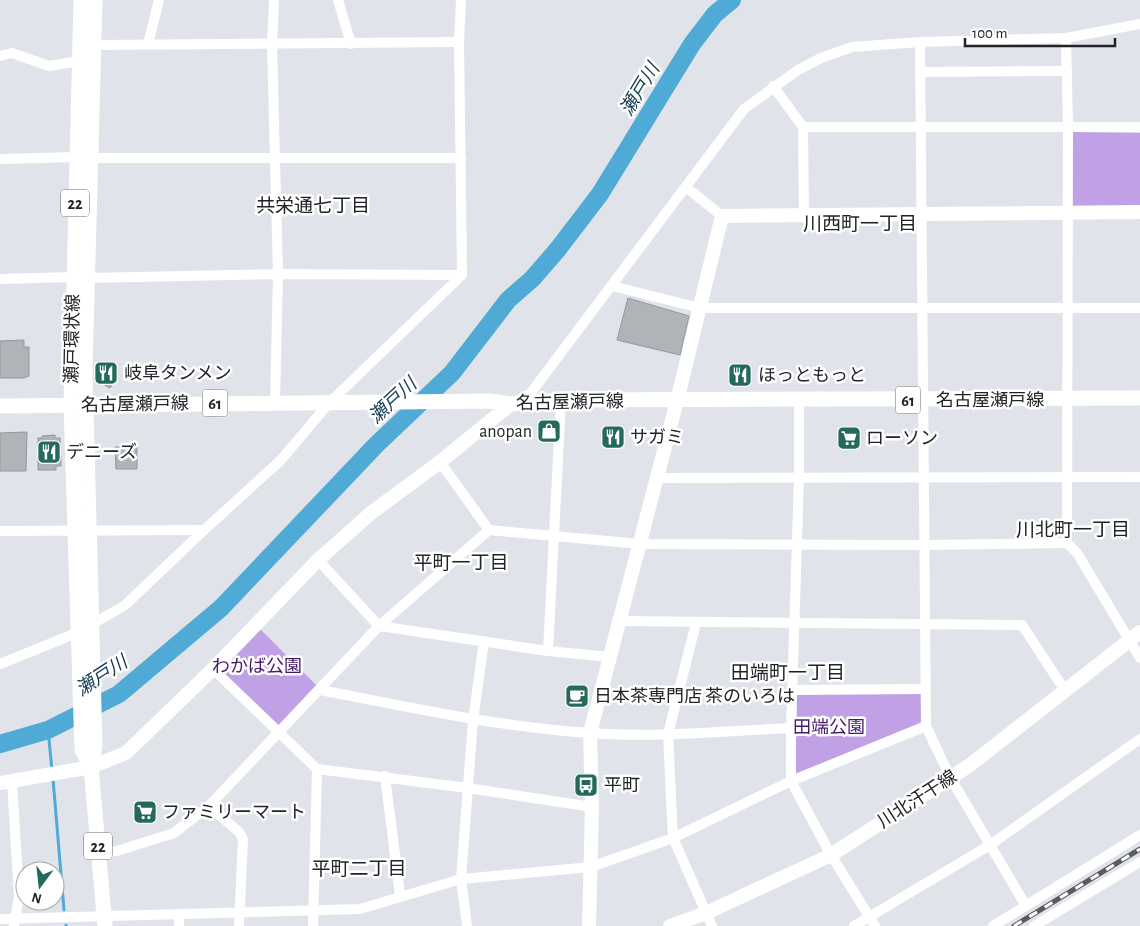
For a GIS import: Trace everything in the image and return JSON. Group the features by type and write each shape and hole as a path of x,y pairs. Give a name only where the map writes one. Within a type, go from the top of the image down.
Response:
{"main road":[{"name":"瀬戸環状線","path":"78,405 88,278 79,61 81,0"},
{"name":"瀬戸環状線","path":"95,0 94,45 72,277 85,628 95,746 91,766 104,921"},
{"name":"名古屋瀬戸線","path":"0,406 490,401 511,404 561,400 1068,400 1140,398"}],"street":[{"path":"148,44 159,0"},
{"path":"274,0 272,45 278,274 275,403"},
{"path":"338,0 351,44"},
{"path":"0,664 85,628 124,606 204,530 280,462 462,275 459,42 461,0"},
{"path":"14,922 20,896 6,782 91,766 126,752 213,669 318,560 371,513 440,462 511,404 530,394 744,109 773,86 821,58 852,47 920,42 1066,38 1140,24"},
{"path":"1066,38 1068,126 1066,213 1068,308 1067,543 1077,553 1135,636 1140,658"},
{"path":"94,45 459,42"},
{"path":"920,42 922,478 926,726 950,777 1026,906"},
{"path":"0,56 12,53 49,66 79,61"},
{"path":"921,72 1067,71"},
{"path":"773,86 803,127 804,214"},
{"path":"803,127 1140,127"},
{"path":"0,159 461,158"},
{"path":"686,187 722,216 1140,212"},
{"path":"590,926 592,807 590,733 677,401 722,216"},
{"path":"88,278 278,274 462,275"},
{"path":"0,279 72,277"},
{"path":"612,286 700,308 1140,308"},
{"path":"548,650 561,400"},
{"path":"799,400 798,545 792,690 791,781 831,855 872,922"},
{"path":"440,462 489,530"},
{"path":"657,478 1140,477"},
{"path":"0,531 204,530"},
{"path":"98,853 117,851 174,832 210,806 379,626 489,530 640,544 923,545 1067,543"},
{"path":"318,560 379,626 610,657"},
{"path":"620,621 1022,625 1066,692"},
{"path":"696,623 668,734 673,838 709,920"},
{"name":"川北汗干線","path":"670,926 709,920 831,855 950,777 1066,692 1135,636"},
{"path":"467,926 461,879 474,720 484,641"},
{"path":"213,669 316,769 386,776 592,807"},
{"path":"792,690 925,689"},
{"path":"320,690 474,720 590,733 668,734 791,728"},
{"path":"0,919 14,922 179,921 240,912 360,909 400,895 461,879 591,867 673,838 791,781 926,726"},
{"path":"854,926 872,922 990,845 1140,739"},
{"path":"313,926 316,769"},
{"path":"386,776 400,895"},
{"path":"210,806 239,832 243,839 239,926"},
{"path":"993,926 1140,836"},
{"path":"1041,924 1140,862"}],"green space":[{"path":"1070,132 1140,133 1140,208 1071,208"},
{"name":"わかば公園","path":"256,625 317,686 278,727 217,668"},
{"name":"田端公園","path":"797,694 921,694 922,723 795,776"}],"building":[{"path":"628,298 689,316 680,355 617,340"},
{"path":"24,340 24,347 29,347 29,376 24,378 0,378 0,341"},
{"name":"岐阜タンメン","path":"111,362 111,387 109,388 102,383 102,363"},
{"path":"27,432 26,471 0,471 0,433"},
{"name":"デニーズ","path":"55,435 55,438 60,438 61,466 56,466 56,470 38,470 38,438"},
{"path":"115,447 137,447 137,469 116,469"}],"waterway":[{"name":"瀬戸川","path":"0,744 48,730 119,694 221,608 377,444 452,373 508,300 532,279 558,249 600,194 692,44 715,14 732,0"},
{"path":"48,730 52,770"},
{"path":"53,779 60,861"}],"railway":[{"path":"1014,926 1140,849"}],"place":[{"name":"岐阜タンメン","path":"106,373"},
{"name":"ほっともっと","path":"740,375"},
{"name":"anopan","path":"549,431"},
{"name":"サガミ","path":"613,437"},
{"name":"ローソン","path":"849,438"},
{"name":"デニーズ","path":"49,452"},
{"name":"日本茶専門店 茶のいろは","path":"577,696"},
{"name":"平町","path":"586,785"},
{"name":"ファミリーマート","path":"145,812"}],"district":[{"name":"共栄通七丁目","path":"313,205"},
{"name":"川西町一丁目","path":"860,223"},
{"name":"川北町一丁目","path":"1073,529"},
{"name":"平町一丁目","path":"461,562"},
{"name":"田端町一丁目","path":"788,672"},
{"name":"平町二丁目","path":"359,868"}]}
